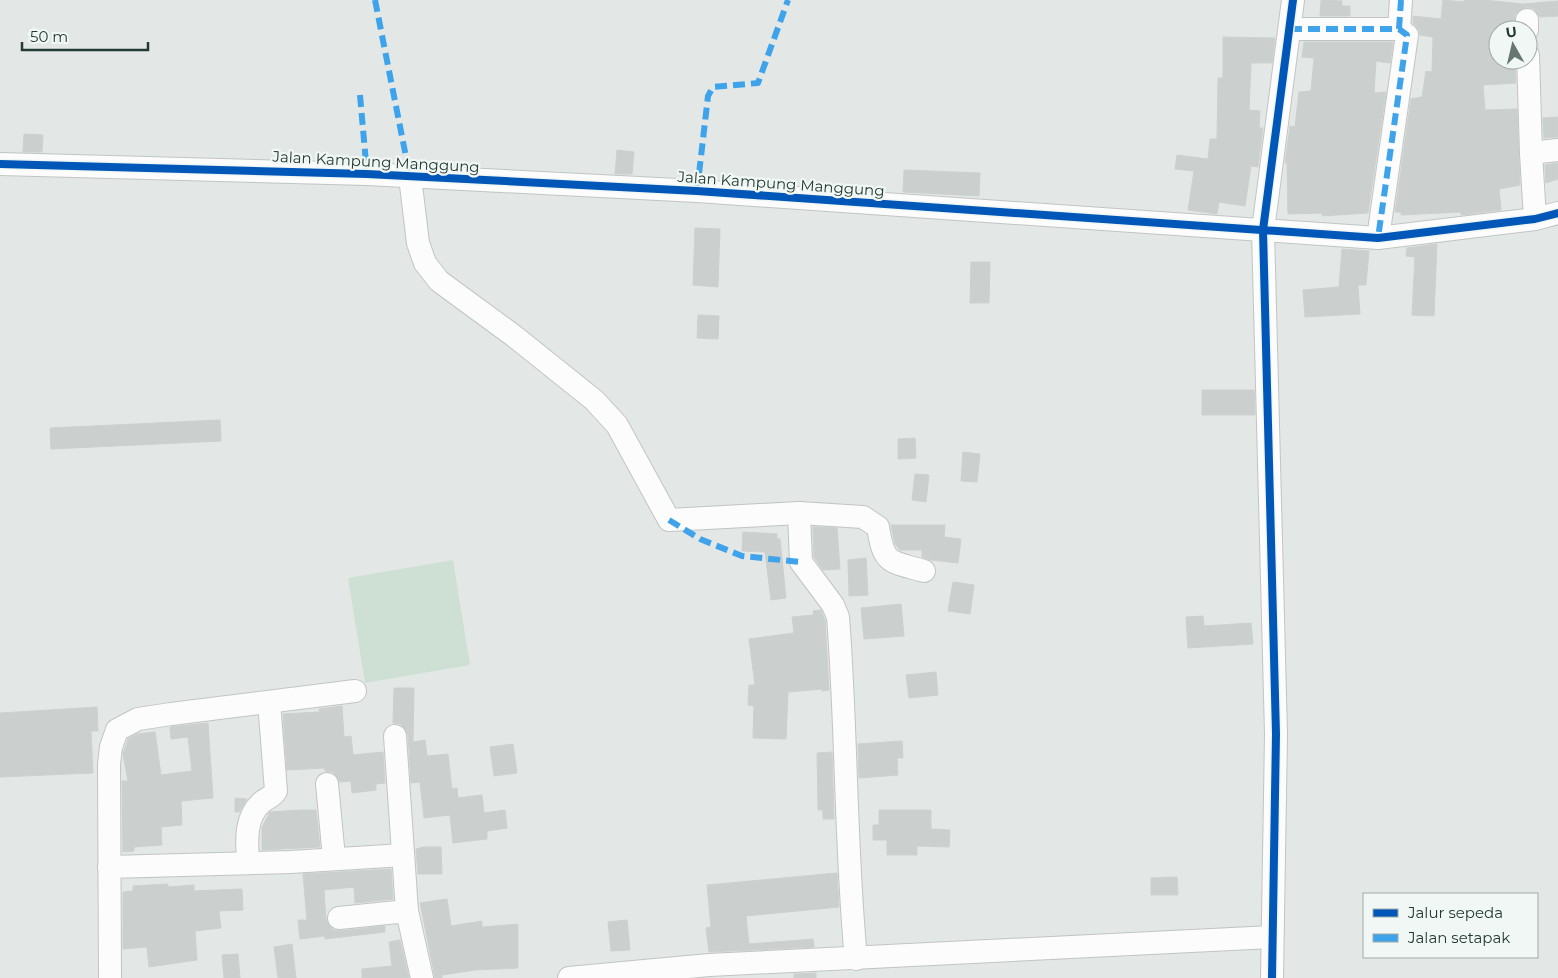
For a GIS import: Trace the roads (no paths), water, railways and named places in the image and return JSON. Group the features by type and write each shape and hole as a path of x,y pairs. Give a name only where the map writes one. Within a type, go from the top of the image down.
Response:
{"street":[{"path":"1272,978 1276,734 1263,230 1293,0"},
{"path":"1398,29 1401,0"},
{"path":"1290,29 1398,29 1405,32 1408,40 1396,105 1378,238"},
{"path":"1528,70 1535,219"},
{"path":"1531,153 1558,150"},
{"name":"Jalan Kampung Manggung","path":"0,164 367,174 696,191 1378,238 1535,219 1558,213"},
{"path":"410,177 418,242 425,263 439,282 514,336 594,400 617,425 669,520 799,513 863,518 872,522 878,528 882,550 891,562 924,571"},
{"path":"799,513 801,562 833,605 838,618 844,700 845,788 856,959"},
{"path":"110,978 109,764 111,746 117,730 138,719 355,691"},
{"path":"248,863 247,832 250,822 261,803 276,791 269,702"},
{"path":"395,736 407,911 422,978"},
{"path":"327,784 334,858"},
{"path":"109,867 248,863 403,855"},
{"path":"339,918 407,911"},
{"path":"569,978 709,965 1272,937"}]}
